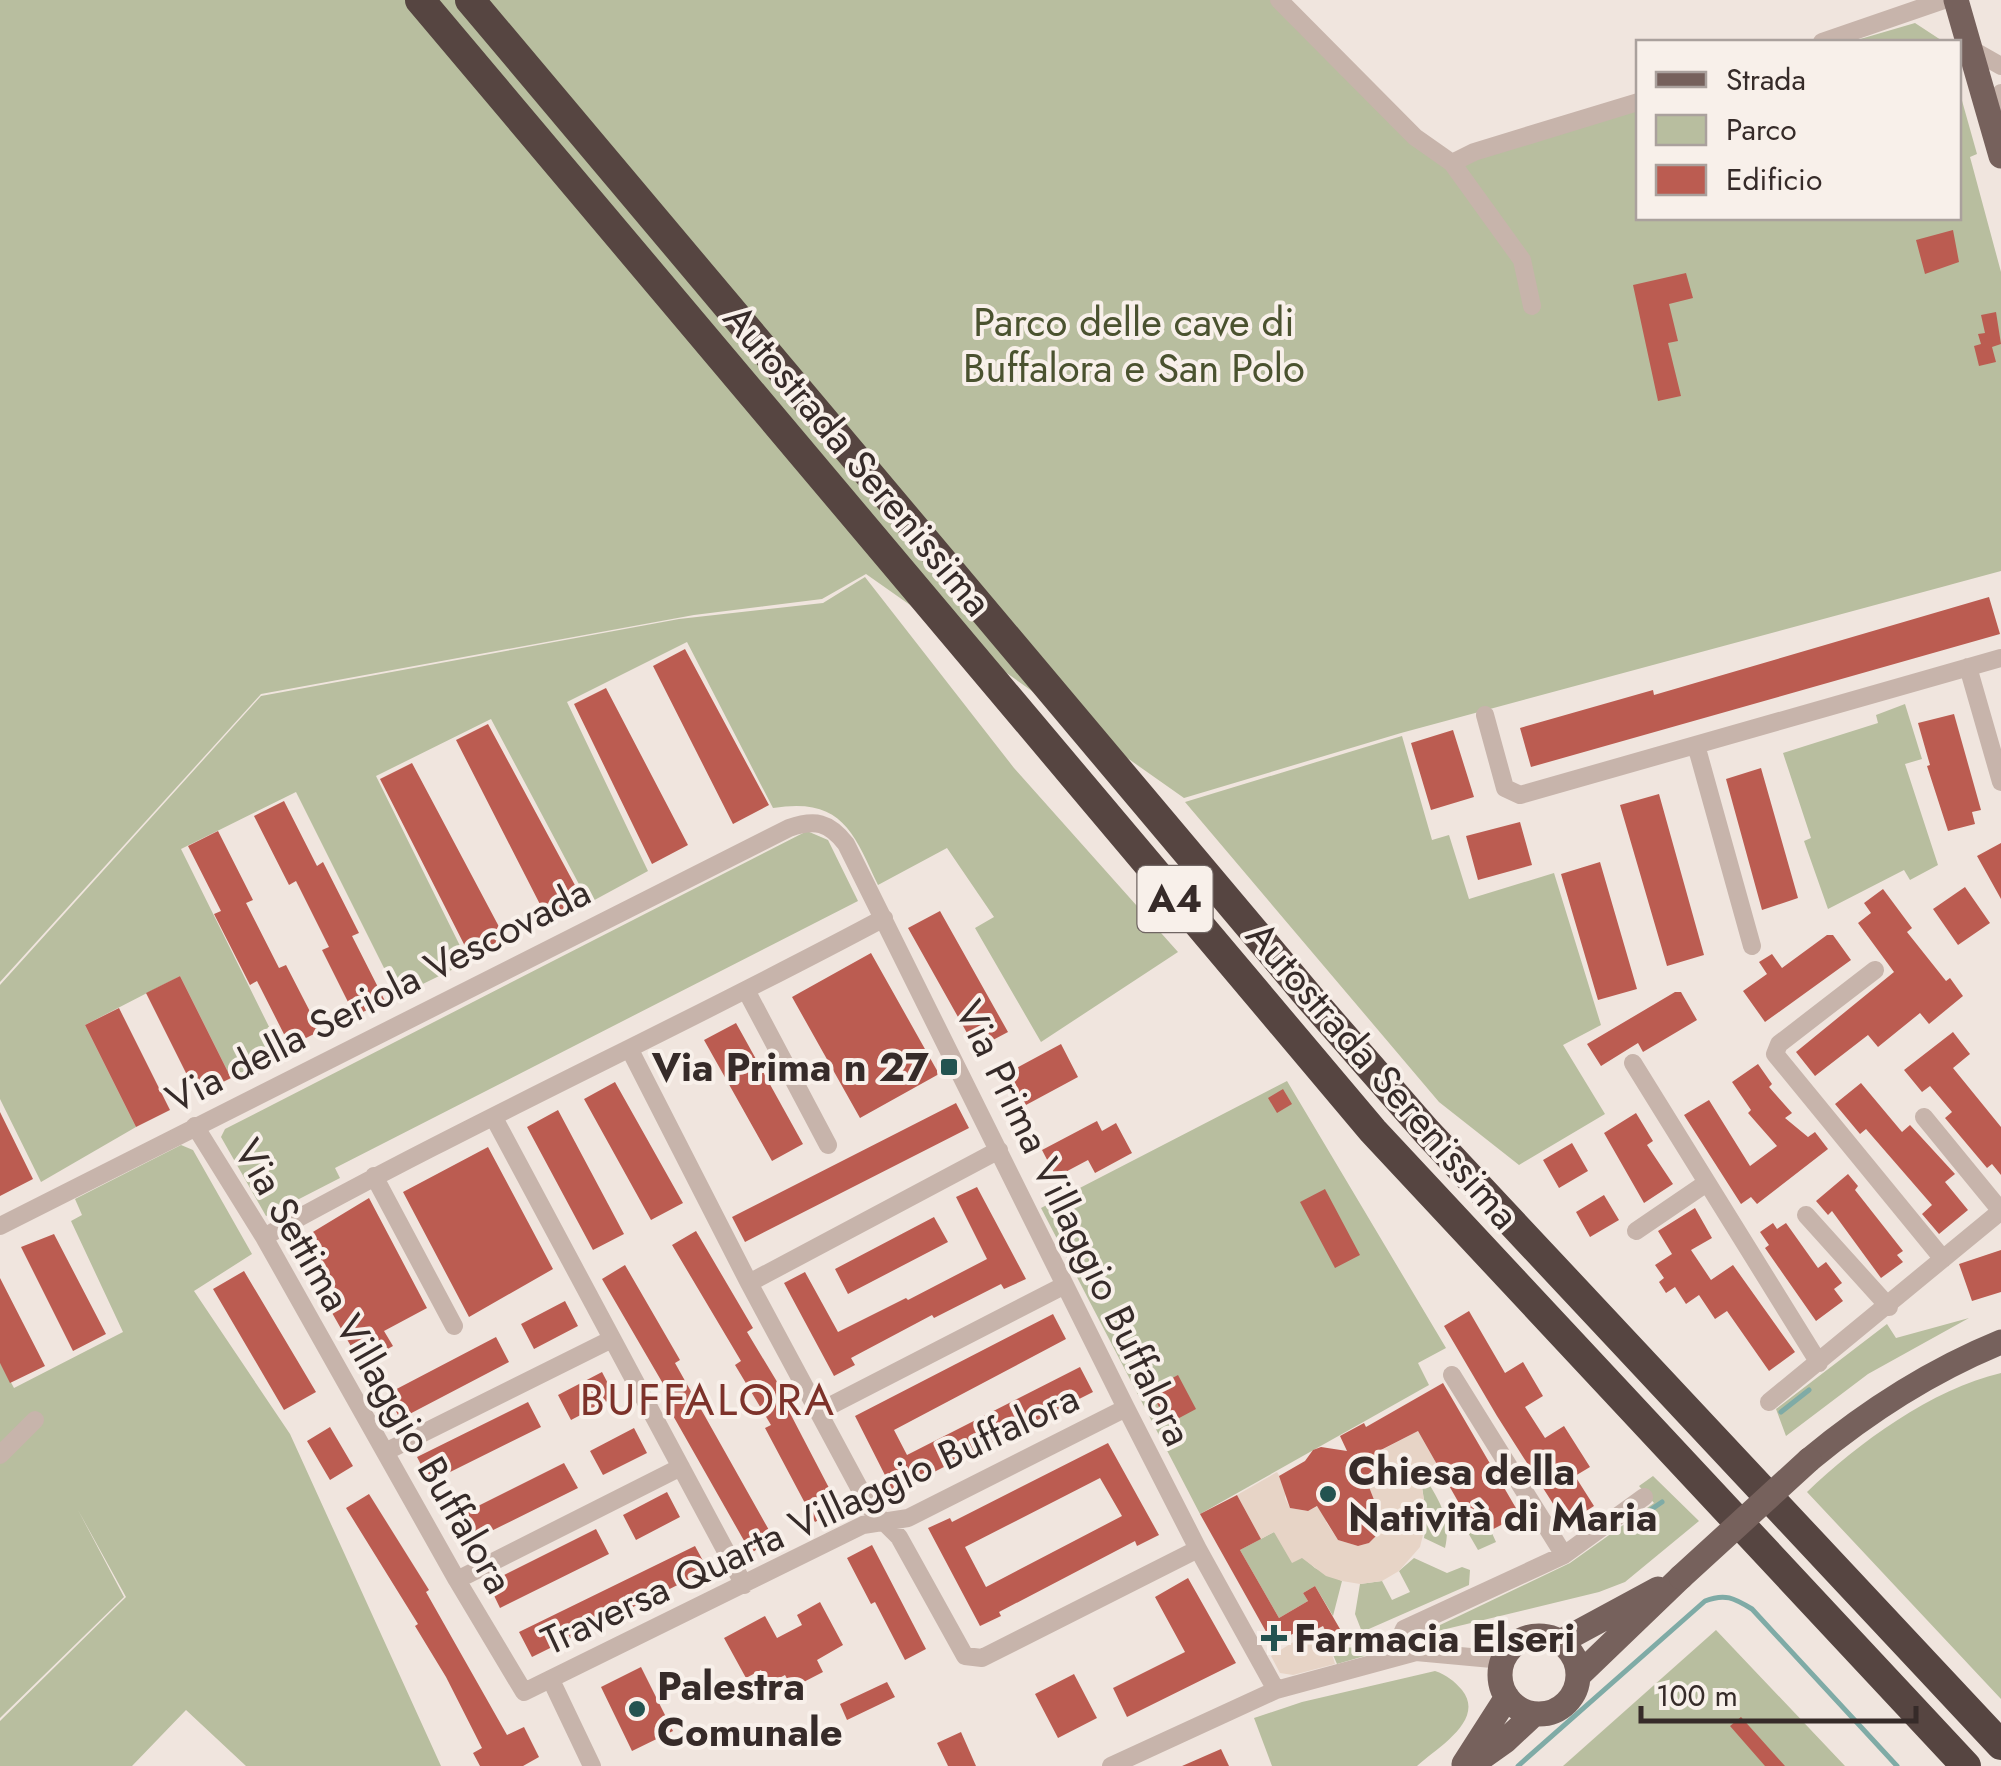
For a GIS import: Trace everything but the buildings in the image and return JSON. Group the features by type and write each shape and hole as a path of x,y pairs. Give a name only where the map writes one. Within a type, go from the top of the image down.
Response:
{"highway":[{"name":"Autostrada Serenissima","path":"420,0 1373,1131 1966,1766"},
{"name":"Autostrada Serenissima","path":"470,0 1427,1132 2001,1744"}],"main road":[{"path":"1956,0 1998,146"},
{"path":"1578,1676 1570,1651 1560,1642 1534,1636 1510,1649 1500,1673 1506,1696 1514,1705 1534,1714 1545,1714 1564,1705 1572,1696 1578,1676 1809,1460 1899,1393 1944,1366 2001,1342"},
{"path":"1560,1642 1681,1578"},
{"path":"1466,1766 1506,1696"},
{"path":"1466,1766 1506,1741 1534,1714"}],"street":[{"path":"1279,0 1416,136 1452,163 1522,260 1532,306"},
{"path":"1828,40 1944,0"},
{"path":"1971,49 2001,66"},
{"path":"1998,146 2001,93"},
{"path":"1452,163 1474,152 1636,103"},
{"path":"1484,716 1505,788 1516,795 2001,658"},
{"path":"1968,667 2001,782"},
{"path":"1696,745 1752,946"},
{"name":"Via Prima Villaggio Buffalora","path":"788,828 809,822 824,823 846,844 1126,1408 1276,1690"},
{"name":"Via della Seriola Vescovada","path":"0,1226 788,828"},
{"path":"264,1237 374,1176 747,992 884,918"},
{"path":"1875,970 1779,1044 1775,1054 1942,1259"},
{"path":"747,992 828,1145"},
{"path":"630,1050 870,1508 898,1537 962,1652 970,1659 982,1658 1198,1549"},
{"path":"1633,1062 1819,1364"},
{"path":"1770,1402 2001,1211 1924,1117"},
{"path":"494,1118 744,1585"},
{"name":"Via Settima Villaggio Buffalora","path":"195,1126 264,1237 456,1580 524,1692"},
{"path":"749,1283 999,1150"},
{"path":"374,1176 454,1326"},
{"path":"1636,1231 1705,1184"},
{"path":"1806,1215 1889,1307"},
{"path":"820,1411 1065,1286"},
{"path":"385,1452 612,1339"},
{"path":"1452,1376 1564,1555"},
{"name":"Traversa Quarta Villaggio Buffalora","path":"524,1692 864,1525 908,1518 1126,1408"},
{"path":"0,1455 35,1420"},
{"path":"456,1580 681,1467"},
{"path":"1398,1657 1404,1629 1564,1555 1644,1497"},
{"path":"1111,1766 1253,1698 1416,1652 1503,1660"},
{"path":"551,1680 592,1766"}],"green space":[{"name":"Parco delle cave di Buffalora e San Polo","path":"0,0 1272,0 1437,157 1636,107 1636,220 1961,220 1961,97 1977,154 1970,157 2001,272 2001,571 1401,733 1184,798 866,574 822,599 694,615 261,694 0,982"},
{"path":"1915,23 1941,40 1857,40"},
{"path":"865,577 1014,768 1178,952 1041,1042 975,928 994,917 947,848 878,885 852,834 830,813 796,806 773,808 687,642 567,702 648,871 589,903 491,719 376,776 468,962 398,996 296,792 181,849 282,1053 231,1078 180,976 85,1025 136,1127 41,1182 0,1099 0,985 261,696 679,619 823,603"},
{"path":"1905,704 1922,759 1905,764 1938,865 1910,880 1904,870 1828,909 1804,841 1811,838 1783,753 1878,723 1876,715"},
{"path":"1402,736 1432,840 1449,835 1469,899 1554,873 1601,1025 1563,1045 1605,1114 1519,1165 1439,1102 1185,802"},
{"path":"807,831 828,840 858,901 335,1168 340,1178 266,1216 221,1137 225,1129"},
{"path":"1287,1081 1446,1348 1418,1363 1429,1385 1200,1514 1041,1208"},
{"path":"181,1145 193,1150 252,1254 194,1291 290,1434 441,1766 246,1766 186,1710 132,1766 0,1766 0,1721 126,1597 78,1510 124,1597 0,1718 0,1362 14,1388 123,1332 71,1221 82,1215 75,1199"},
{"path":"1969,1318 1868,1374 1786,1436 1776,1409 1887,1324 1896,1338"},
{"path":"2001,1373 2001,1699 1807,1492 1897,1420 1949,1391"},
{"path":"1653,1476 1699,1521 1625,1582 1599,1592 1417,1636 1570,1563 1654,1503 1639,1486"},
{"path":"1429,1484 1444,1514 1445,1548 1424,1538 1427,1519 1422,1487"},
{"path":"1478,1524 1484,1534 1491,1531 1496,1542 1478,1550 1467,1531"},
{"path":"1274,1532 1315,1568 1342,1581 1333,1616 1315,1586 1303,1593 1308,1601 1279,1618 1240,1550"},
{"path":"1414,1558 1447,1573 1462,1567 1470,1570 1469,1585 1362,1632 1355,1614 1360,1584 1382,1581 1392,1600 1410,1592 1399,1571"},
{"path":"1716,1630 1845,1766 1563,1766"},
{"path":"1374,1647 1375,1653 1337,1664 1330,1648"},
{"path":"1435,1671 1462,1690 1468,1712 1456,1732 1417,1766 1272,1766 1254,1718 1302,1702"}],"shaded area":[{"path":"1418,1431 1444,1477 1422,1488 1427,1519 1420,1547 1399,1571 1382,1581 1342,1581 1326,1576 1302,1558 1292,1563 1274,1532 1261,1539 1237,1495 1277,1472 1286,1487 1285,1498 1290,1508 1307,1511 1321,1505 1338,1540 1358,1546 1369,1543 1377,1535 1382,1520 1369,1487 1374,1454"},
{"path":"1324,1628 1335,1664 1293,1675 1280,1673 1271,1656 1314,1629 1316,1632"}],"waterway":[{"path":"1781,1412 1809,1390"},
{"path":"1633,1522 1662,1502"},
{"path":"1518,1766 1705,1601 1724,1597 1752,1609 1897,1766"}],"place":[{"name":"Via Prima n 27","path":"949,1067"},
{"name":"Chiesa della Natività di Maria","path":"1328,1494"},
{"name":"Farmacia Elseri","path":"1274,1638"},
{"name":"Palestra Comunale","path":"637,1709"}],"district":[{"name":"BUFFALORA","path":"708,1399"}]}
